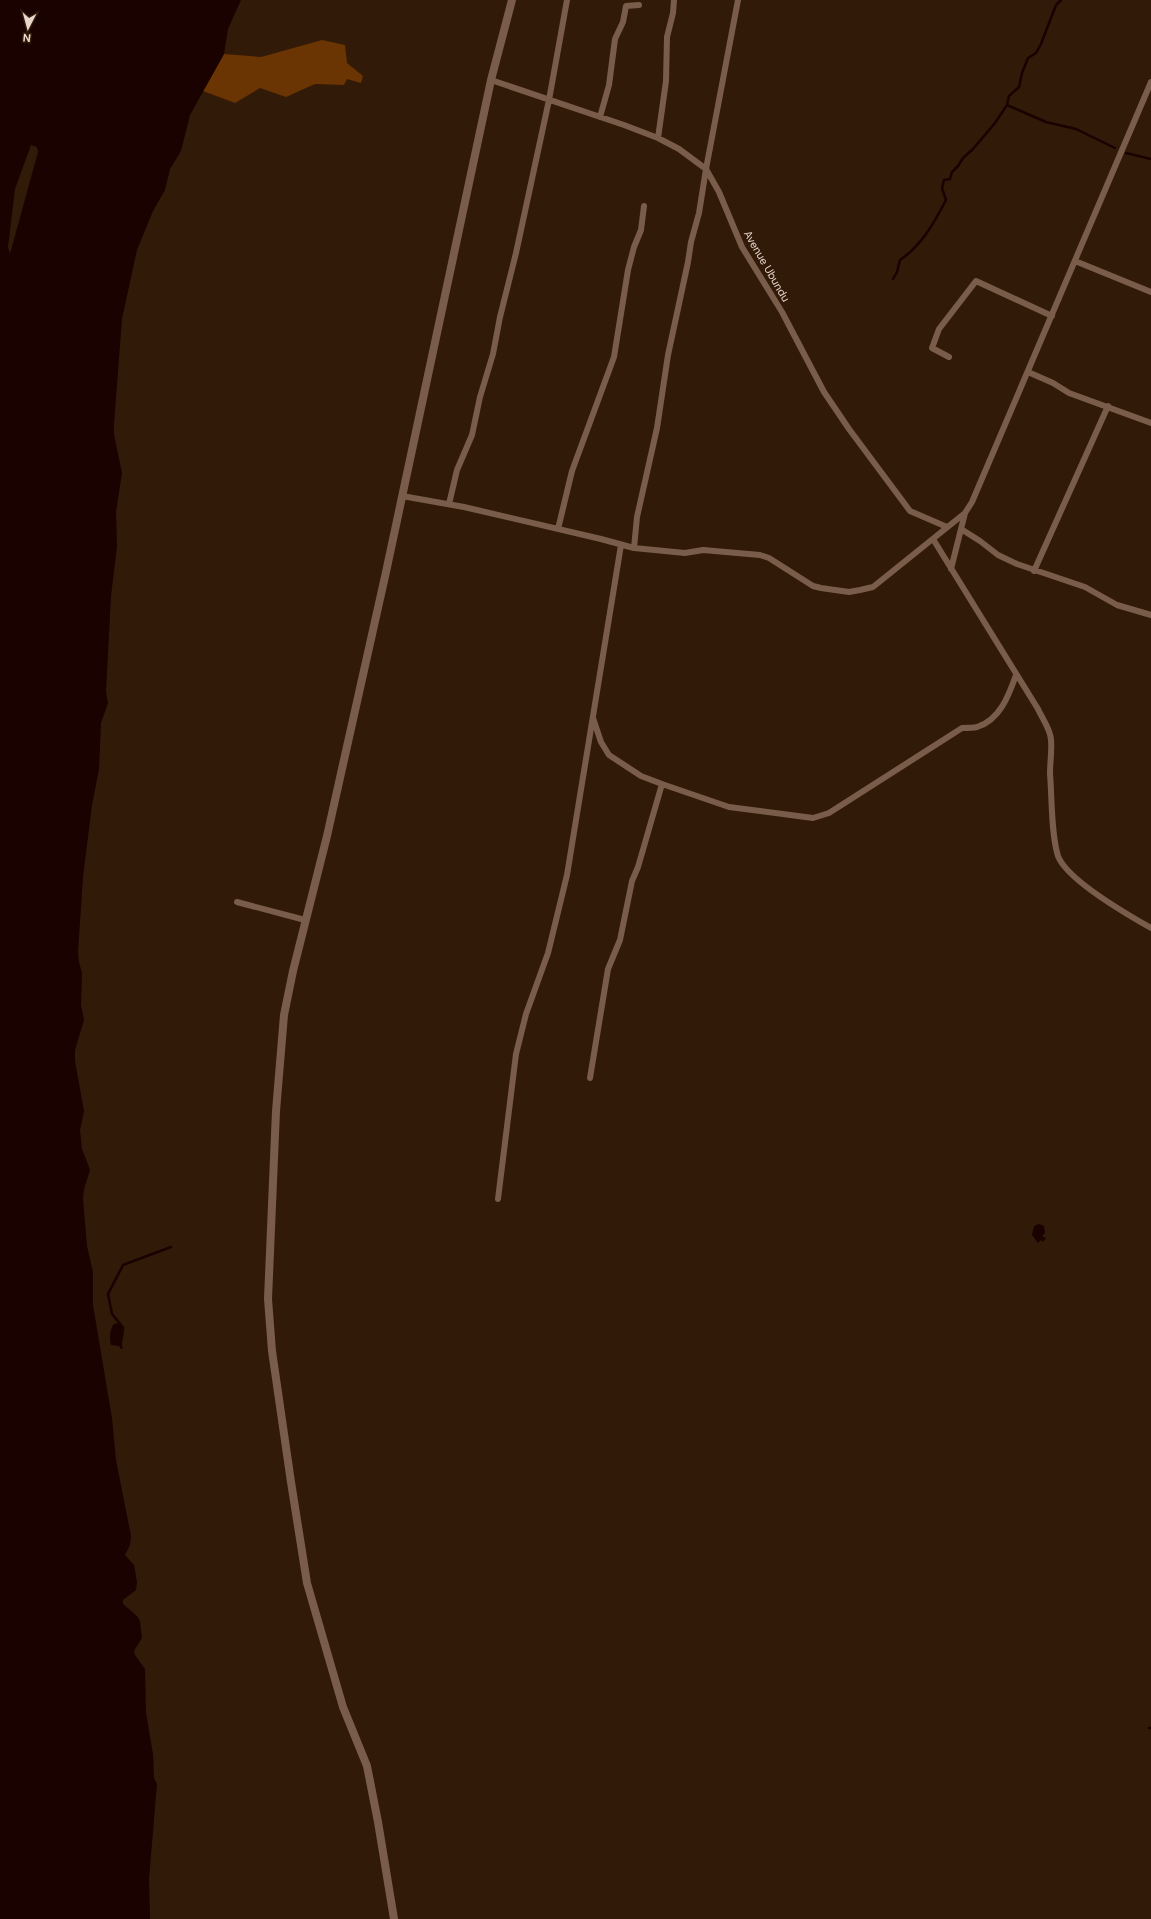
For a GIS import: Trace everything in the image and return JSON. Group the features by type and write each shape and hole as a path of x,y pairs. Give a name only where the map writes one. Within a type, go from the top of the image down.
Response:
{"street":[{"path":"394,1919 367,1766 343,1706 307,1583 272,1351 268,1299 276,1111 284,1015 305,920 327,836 402,496 491,80 512,0"},
{"path":"448,504 458,470 472,435 480,397 492,360 549,100 567,0"},
{"path":"658,138 665,89 667,36 673,13 674,0"},
{"path":"634,548 637,516 657,428 668,355 691,242 700,214 706,169 738,0"},
{"path":"600,117 609,85 615,39 623,22 626,6 639,5"},
{"name":"Avenue Ubundu","path":"491,80 658,138 679,149 706,169 719,192 742,246 782,312 824,392 849,429 910,511 947,527"},
{"path":"951,569 965,513 972,502 1151,82"},
{"path":"558,529 572,471 614,356 628,270 634,246 641,230 644,206"},
{"path":"1075,261 1151,292"},
{"path":"949,357 932,348 939,329 976,281 1052,316"},
{"path":"1028,372 1053,383 1068,393 1108,406 1151,423"},
{"path":"1034,571 1108,406"},
{"path":"402,496 448,504 634,548 685,553 720,551 760,555 769,558 813,586 830,591 850,592 874,587 965,513"},
{"path":"961,529 998,556 1034,571 1085,587 1117,605 1151,615"},
{"path":"933,539 1038,709 1051,739 1049,759 1055,842 1058,856 1064,867 1128,915 1151,928"},
{"path":"498,1199 516,1054 526,1014 548,953 567,875 621,545"},
{"path":"593,716 601,742 610,755 641,776 729,807 813,818 829,813 962,728 978,727 994,717 1009,697 1016,675"},
{"path":"590,1078 608,969 620,940 632,880 638,867 662,784"},
{"path":"238,902 305,920"}],"shaded area":[{"path":"0,0 241,0 228,29 224,54 190,115 181,151 170,169 165,190 153,211 137,250 122,319 114,435 122,473 116,512 117,546 111,596 106,692 108,703 101,723 99,769 92,805 83,877 78,952 82,973 81,1005 84,1020 75,1050 75,1061 84,1111 80,1130 82,1149 90,1170 84,1189 83,1199 87,1246 93,1272 93,1305 112,1418 116,1460 131,1536 130,1545 125,1555 134,1565 137,1582 136,1590 123,1600 123,1604 137,1616 140,1621 142,1638 134,1651 135,1655 145,1669 146,1713 153,1754 154,1778 157,1784 149,1879 150,1919 0,1919","holes":["31,145 37,147 38,152 10,254 8,247 15,189"]},
{"path":"322,40 345,45 347,63 363,76 361,83 347,79 344,85 315,84 286,97 260,88 235,103 203,91 224,54 261,57"},
{"path":"1039,1224 1044,1226 1045,1233 1042,1236 1046,1238 1043,1242 1041,1240 1038,1243 1032,1235 1034,1226"},
{"path":"116,1323 124,1326 123,1348 121,1349 119,1346 111,1345 110,1342 111,1330 113,1325"}],"waterway":[{"path":"893,279 897,272 900,260 915,248 932,225 946,200 942,188 944,180 950,179 952,172 995,123 1007,105 1009,96 1019,87 1022,73 1028,58 1036,53 1056,5 1061,0"},
{"path":"1007,105 1046,122 1076,129 1115,148"},
{"path":"1126,153 1151,159"},
{"path":"121,1325 112,1314 108,1294 123,1265 171,1247"}]}
